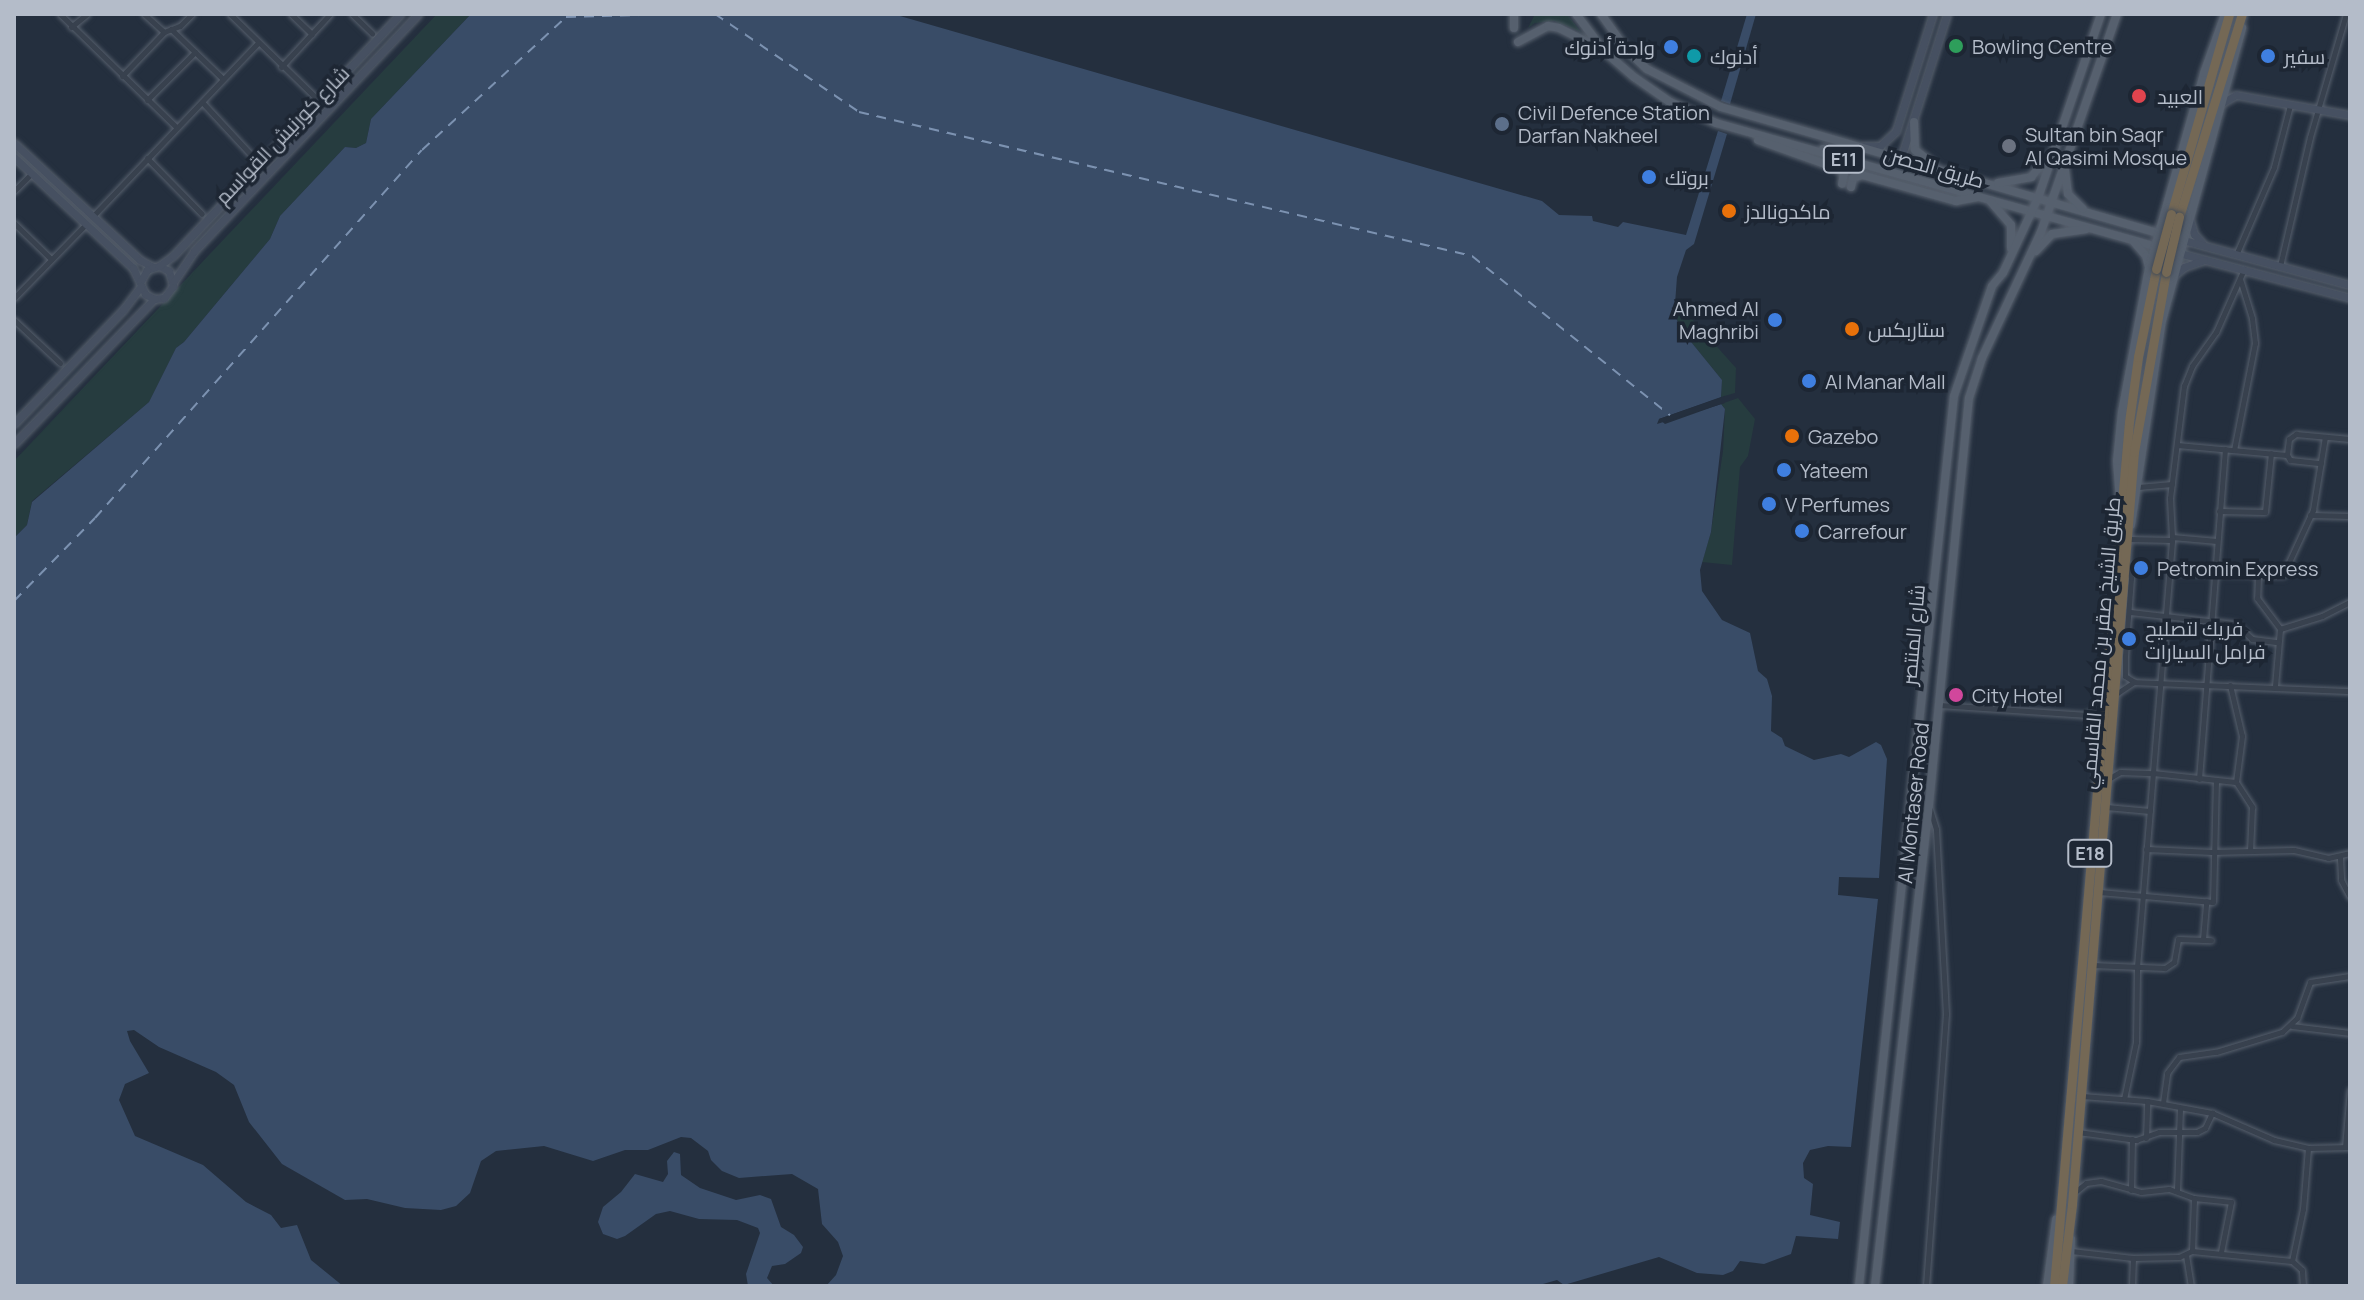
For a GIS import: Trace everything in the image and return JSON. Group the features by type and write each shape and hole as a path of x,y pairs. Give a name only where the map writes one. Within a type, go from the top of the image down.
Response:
{"highway":[{"name":"طريق الشيخ صقر بن محمد القاسمي","path":"2054,1286 2102,707 2138,357 2227,14"},
{"name":"طريق الشيخ صقر بن محمد القاسمي","path":"2175,216 2243,14"},
{"name":"طريق الشيخ صقر بن محمد القاسمي","path":"2062,1286 2073,1200 2139,412 2161,272"}],"main road":[{"name":"شارع كورنيش القواسم","path":"156,267 173,256 400,14"},
{"name":"شارع كورنيش القواسم","path":"174,281 194,251 418,14"},
{"path":"1514,14 1514,28"},
{"name":"طريق الحصن","path":"1576,14 1604,51 1670,102 1748,133 2179,253"},
{"name":"طريق الحصن","path":"1601,14 1626,49 1647,69 1692,94 1758,118 2183,240"},
{"path":"1856,145 1880,146 1891,140 1934,14"},
{"path":"1934,14 1938,23 1947,15"},
{"name":"شارع المنتصر","path":"1859,1286 1954,396 1992,286 2003,273 2038,198 2101,14"},
{"name":"Al Montaser Road","path":"1875,1286 1929,805 1965,428 1982,358 2046,216 2117,14"},
{"path":"2127,536 2137,487 2161,272 2155,246 2158,233 2175,216 2222,103 2243,14"},
{"path":"1806,149 1829,150 1892,167 1901,158 1947,15"},
{"path":"1518,42 1548,26 1559,28 1604,51"},
{"path":"2227,85 2236,95 2350,115"},
{"path":"2222,103 2236,95"},
{"path":"1914,122 1915,150 1948,172"},
{"path":"1748,133 1774,148 1842,171 1846,185 1858,175 1956,201 1984,198 2004,213 2012,229 2013,243 2003,273"},
{"path":"14,143 140,260 169,271 174,281 168,295 154,299 14,444"},
{"path":"1984,182 2024,181 2038,170 2055,149"},
{"path":"14,157 133,268 154,299"},
{"path":"2065,163 2068,194 2087,212"},
{"path":"2139,228 2175,216"},
{"path":"2161,272 2179,253 2183,240 2175,216"},
{"path":"2175,216 2207,247"},
{"path":"2019,279 2040,244 2052,234 2093,229"},
{"path":"2130,239 2161,272"},
{"path":"2183,240 2350,285"},
{"path":"2179,253 2350,298"},
{"path":"2161,272 2206,260"},
{"path":"14,424 123,310 156,267"},
{"path":"1954,396 1962,397 1965,428"},
{"path":"2047,1286 2060,1200"},
{"path":"2069,1286 2073,1200"}],"street":[{"path":"60,14 176,127"},
{"path":"71,27 87,14"},
{"path":"144,14 164,32"},
{"path":"122,76 164,32 192,14"},
{"path":"230,14 318,100"},
{"path":"291,14 312,34"},
{"path":"281,67 330,14"},
{"path":"352,14 372,33"},
{"path":"2280,267 2346,14"},
{"path":"171,29 223,79"},
{"path":"93,216 258,43"},
{"path":"147,100 195,52"},
{"path":"202,102 254,158"},
{"path":"2236,255 2274,167 2290,105"},
{"path":"147,158 202,214"},
{"path":"14,191 31,174"},
{"path":"14,223 51,259"},
{"path":"14,298 87,224"},
{"path":"2124,1099 2136,1042 2137,967 2170,572 2172,484 2186,376 2216,332 2244,269"},
{"path":"2234,450 2255,343 2252,318 2240,279"},
{"path":"14,320 60,363"},
{"path":"2321,463 2290,460 2287,455 2293,435 2350,439"},
{"path":"2170,572 2213,576 2283,575 2310,515 2325,437"},
{"path":"2177,445 2287,455"},
{"path":"2199,779 2209,620 2225,449"},
{"path":"2219,511 2265,512 2271,453"},
{"path":"2137,487 2172,484"},
{"path":"2310,515 2350,516"},
{"path":"2127,536 2217,541"},
{"path":"2125,560 2131,574 2125,676 2134,682 2350,691"},
{"path":"2258,575 2257,598 2280,629 2275,686"},
{"path":"2280,629 2313,620 2350,602 2350,596"},
{"path":"2130,612 2236,624 2252,639 2278,642"},
{"path":"2118,646 2125,656"},
{"path":"2114,696 2134,682"},
{"path":"2230,685 2242,736 2236,782 2252,807 2250,851"},
{"path":"1939,705 2084,715 2094,720 2100,731"},
{"path":"2084,715 2102,707"},
{"path":"2109,761 2120,772"},
{"path":"2107,780 2120,772 2236,782"},
{"path":"2097,892 2213,902 2216,782"},
{"path":"1926,1286 1946,1014 1936,829 1929,805"},
{"path":"2105,807 2150,811"},
{"path":"2146,849 2212,852 2294,850 2340,858 2350,853"},
{"path":"2340,858 2341,880 2350,897"},
{"path":"2203,939 2206,901"},
{"path":"2092,965 2169,967 2178,939 2211,940"},
{"path":"2163,1103 2167,1073 2179,1057 2216,1052 2277,1034 2291,1026 2303,1006 2310,982 2350,976"},
{"path":"2291,1026 2350,1033"},
{"path":"2081,1096 2163,1103 2180,1109 2212,1113 2274,1140 2308,1148 2348,1147 2350,1090"},
{"path":"2146,1138 2147,1101"},
{"path":"2177,1190 2180,1109"},
{"path":"2078,1132 2132,1139 2146,1138 2159,1132 2202,1131 2212,1113"},
{"path":"2131,1190 2132,1139"},
{"path":"2292,1261 2303,1209 2308,1148"},
{"path":"2075,1172 2086,1183"},
{"path":"2073,1200 2086,1183 2108,1181 2131,1190 2177,1190 2194,1198 2231,1202 2221,1252"},
{"path":"2191,1286 2189,1253 2194,1198"},
{"path":"2071,1251 2133,1258 2221,1252 2292,1261 2302,1270 2303,1286"},
{"path":"2132,1286 2133,1258"}],"green space":[{"path":"437,14 471,14 371,119 366,143 356,148 345,147 280,216 270,239 176,348 149,402 32,501 27,525 14,538 14,461"},
{"path":"1535,14 1567,14 1581,32 1554,21 1535,23 1528,28"},
{"path":"1676,301 1736,368 1735,393 1721,397 1722,380 1683,332 1676,318"},
{"path":"1738,398 1755,419 1748,456 1740,467 1732,565 1702,562 1711,532 1723,451 1725,409 1721,404"}],"water":[{"path":"471,14 893,14 1542,201 1559,215 1592,216 1593,221 1618,227 1623,222 1686,235 1718,131 1727,134 1694,244 1686,250 1677,277 1675,304 1676,318 1683,332 1722,380 1721,397 1659,419 1665,424 1721,404 1725,409 1711,532 1700,570 1702,591 1722,620 1750,633 1758,671 1767,679 1772,696 1771,731 1782,738 1785,746 1814,760 1841,754 1849,757 1876,742 1881,745 1887,759 1879,878 1839,877 1838,895 1878,899 1851,1147 1828,1146 1810,1150 1803,1163 1804,1178 1813,1184 1810,1215 1840,1222 1838,1239 1796,1236 1791,1254 1764,1264 1740,1261 1733,1271 1723,1275 1697,1273 1659,1257 1564,1285 1557,1280 1536,1286 826,1286 836,1275 843,1256 838,1242 822,1224 818,1189 792,1174 739,1178 722,1171 711,1160 708,1151 691,1138 681,1137 648,1150 625,1150 593,1161 544,1146 496,1151 481,1161 470,1193 456,1206 441,1210 405,1208 367,1199 345,1200 282,1164 249,1122 234,1085 216,1072 159,1047 134,1030 127,1031 130,1041 149,1073 125,1084 119,1100 135,1136 203,1165 246,1202 271,1215 281,1228 297,1225 311,1260 343,1286 14,1286 14,538 27,525 32,502 149,402 176,348 270,239 280,216 345,147 356,148 366,143 371,119"},
{"path":"1747,14 1756,14 1730,104 1721,101"},
{"path":"674,1152 680,1154 681,1175 700,1188 736,1200 760,1195 771,1199 781,1227 794,1235 803,1247 801,1253 785,1264 772,1266 767,1278 774,1286 748,1286 746,1274 760,1233 758,1228 737,1220 699,1219 670,1211 656,1214 617,1239 603,1234 598,1222 603,1207 621,1192 635,1174 663,1182 668,1174 667,1161"}],"pier":[{"path":"1725,396 1725,403 1657,424 1659,419"}],"ferry route":[{"path":"14,601 95,518 422,150 566,17 677,14"},
{"path":"715,14 859,112 1472,256 1670,415"}],"place":[{"name":"Bowling Centre","path":"1956,46"},
{"name":"واحة أدنوك","path":"1671,47"},
{"name":"أدنوك","path":"1694,56"},
{"name":"سفير","path":"2268,56"},
{"name":"العبيد","path":"2139,96"},
{"name":"Civil Defence Station Darfan Nakheel","path":"1502,124"},
{"name":"Sultan bin Saqr Al Qasimi Mosque","path":"2009,146"},
{"name":"بروتك","path":"1649,177"},
{"name":"ماكدونالدز","path":"1729,211"},
{"name":"Ahmed Al Maghribi","path":"1775,320"},
{"name":"ستاربكس","path":"1852,329"},
{"name":"Al Manar Mall","path":"1809,381"},
{"name":"Gazebo","path":"1792,436"},
{"name":"Yateem","path":"1784,470"},
{"name":"V Perfumes","path":"1769,504"},
{"name":"Carrefour","path":"1802,531"},
{"name":"Petromin Express","path":"2141,568"},
{"name":"فريك لتصليح فرامل السيارات","path":"2129,639"},
{"name":"City Hotel","path":"1956,695"}]}
